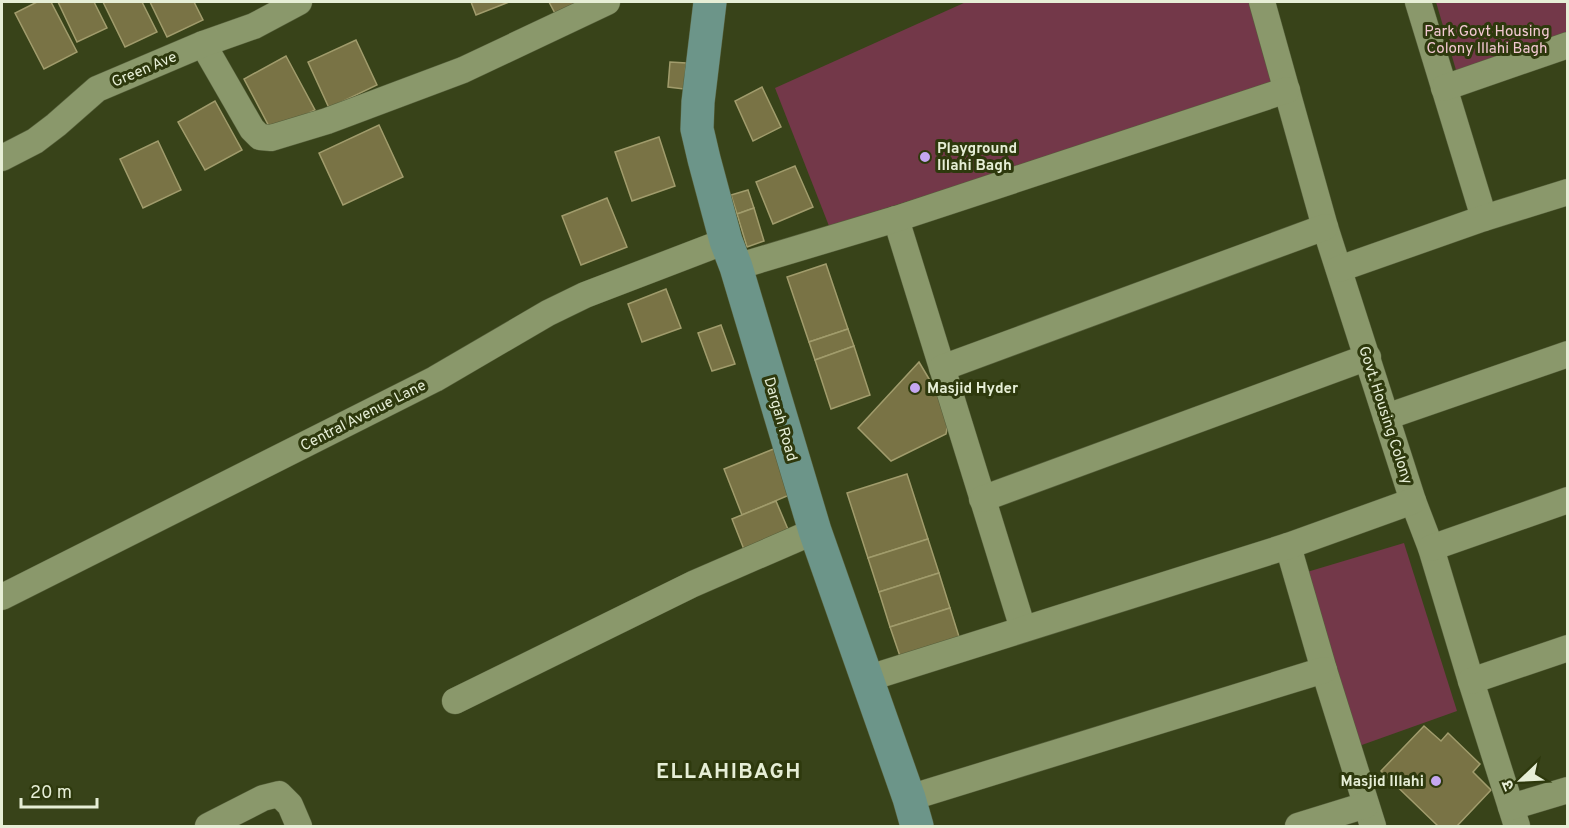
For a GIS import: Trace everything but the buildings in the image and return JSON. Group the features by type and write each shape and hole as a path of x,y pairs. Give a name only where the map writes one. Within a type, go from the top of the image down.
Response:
{"street":[{"name":"Green Ave","path":"2,158 34,141 97,89 203,44 254,26 299,2"},
{"path":"203,44 252,129 260,137 271,138 327,121 463,70 607,2"},
{"name":"Dargah Road","path":"710,2 698,102 697,129 704,159 815,531 913,812"},
{"name":"Govt. Housing Colony","path":"1262,2 1325,227 1413,501 1431,548 1514,817"},
{"path":"1418,2 1484,218"},
{"path":"1444,88 1568,45"},
{"name":"Central Avenue Lane","path":"2,597 435,379 548,313 585,295 731,254 896,219 1287,90"},
{"path":"1339,269 1484,218 1568,192"},
{"path":"896,219 1023,629"},
{"path":"942,368 1325,227"},
{"path":"1386,417 1568,354"},
{"path":"982,499 1368,357"},
{"path":"1431,548 1568,500"},
{"path":"866,679 1288,546 1413,501"},
{"path":"455,701 693,584 815,531"},
{"path":"1288,546 1370,816 1298,826"},
{"path":"1471,681 1568,648"},
{"path":"913,812 1324,670"},
{"path":"1514,817 1568,790"},
{"path":"221,824 263,798 279,794 290,805 299,826"}],"green space":[{"name":"Playground Illahi Bagh","path":"966,2 1249,2 1273,87 829,226 775,88"},
{"name":"Park Govt Housing Colony Illahi Bagh","path":"1436,2 1567,2 1567,50 1482,81 1456,70"},
{"path":"1404,543 1457,711 1359,746 1307,572"}],"place":[{"name":"Playground Illahi Bagh","path":"925,157"},
{"name":"Masjid Hyder","path":"915,388"},
{"name":"Masjid Illahi","path":"1436,781"}],"district":[{"name":"ELLAHIBAGH","path":"729,771"}]}
